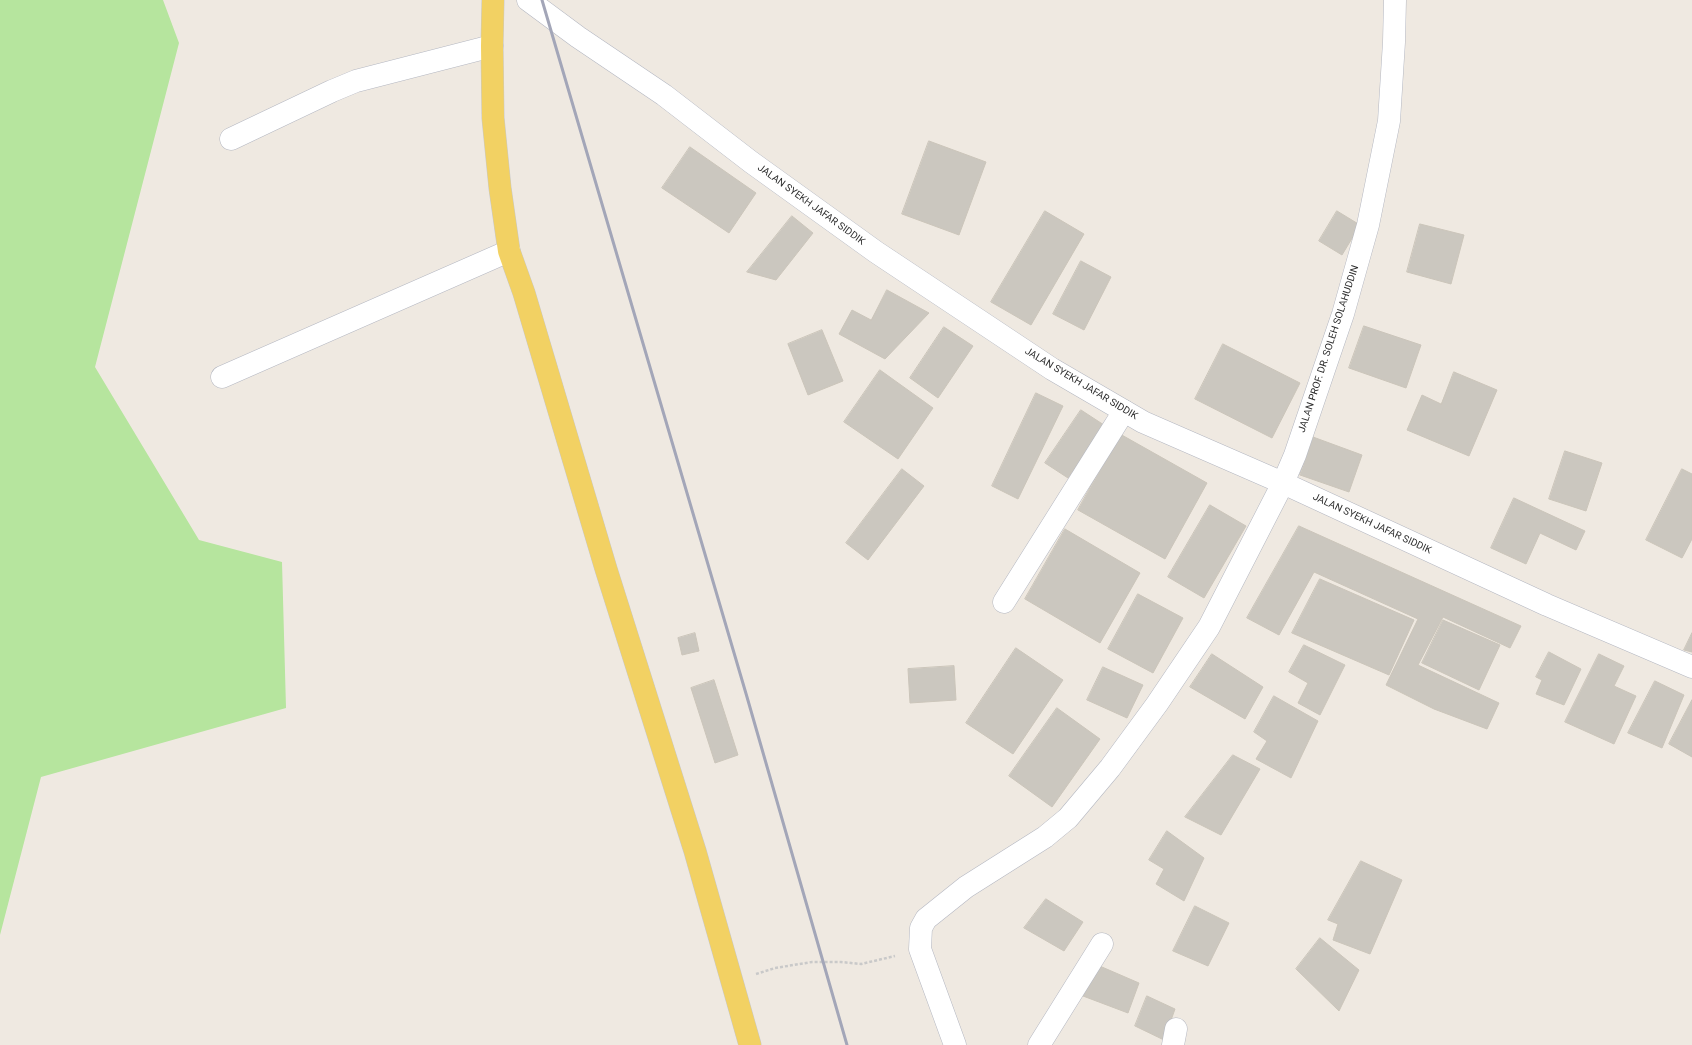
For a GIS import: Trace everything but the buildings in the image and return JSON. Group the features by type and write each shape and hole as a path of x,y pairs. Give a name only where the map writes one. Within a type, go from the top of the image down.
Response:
{"main road":[{"path":"493,0 493,118 500,188 509,251 524,293 604,562 695,851 750,1045"}],"street":[{"name":"JALAN SYEKH JAFAR SIDDIK","path":"528,0 578,37 664,96 751,162 876,252 1052,369 1143,422 1283,483 1547,605 1692,667"},
{"name":"JALAN PROF. DR. SOLEH SOLAHUDDIN","path":"920,948 921,928 926,919 966,887 1045,837 1068,818 1110,768 1157,704 1209,626 1283,483 1295,455 1343,314 1368,224 1388,121 1394,42 1395,0"},
{"path":"231,140 332,91 356,81 492,46"},
{"path":"222,377 509,251"},
{"path":"1004,602 1124,411"},
{"path":"1039,1045 1102,944"},
{"path":"920,948 955,1045"}],"path":[{"path":"732,981 775,968 812,962 861,964 920,948"}],"green space":[{"path":"0,0 163,0 179,43 95,367 199,540 282,562 286,708 41,777 0,935"}],"railway":[{"path":"542,0 747,697 847,1045"}]}
